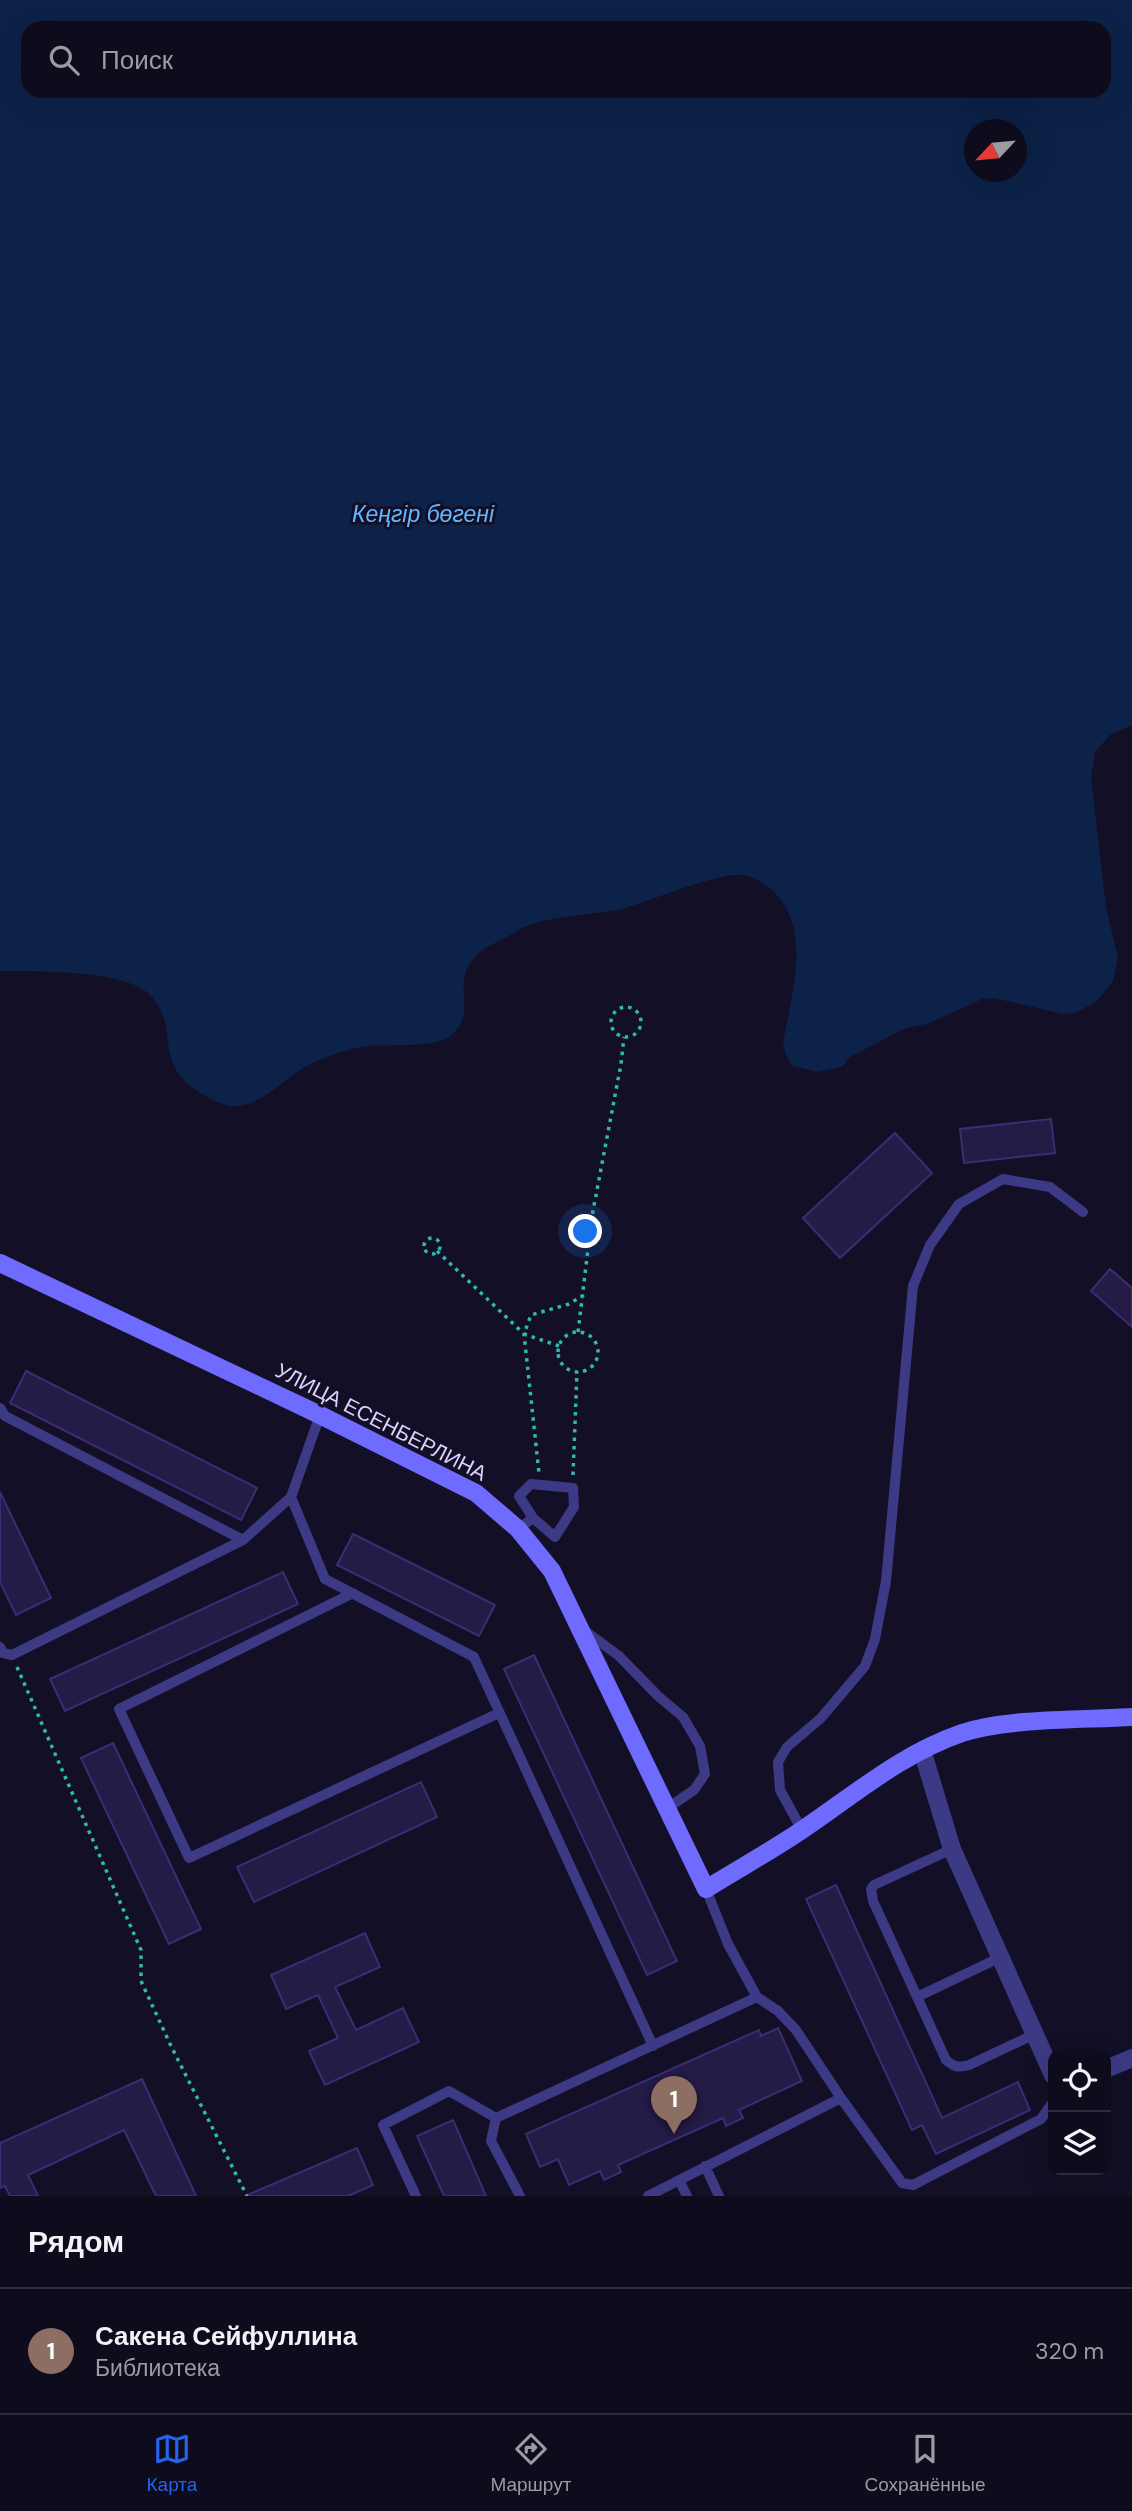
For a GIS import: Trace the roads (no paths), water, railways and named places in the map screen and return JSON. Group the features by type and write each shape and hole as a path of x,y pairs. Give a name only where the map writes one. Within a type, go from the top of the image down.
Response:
{"street":[{"name":"УЛИЦА ЕСЕНБЕРЛИНА","path":"0,1263 320,1415 476,1493 518,1529 552,1571 706,1889"},
{"path":"706,1889 802,1830 884,1771 922,1750 964,1733 1004,1724 1132,1717"},
{"path":"922,1750 952,1849 1048,2064"},
{"path":"1111,2067 1132,2058"}],"lane":[{"path":"802,1830 780,1790 778,1762 787,1747 821,1717 865,1666 875,1639 886,1581 913,1286 930,1245 959,1204 1003,1179 1050,1187 1083,1212"},
{"path":"0,1408 5,1416 243,1540"},
{"path":"0,1647 3,1653 12,1655 243,1540 291,1497 320,1415"},
{"path":"531,1485 573,1488 574,1507 555,1537 533,1518 519,1496 531,1485"},
{"path":"291,1497 325,1578 474,1657 653,2046"},
{"path":"518,1529 533,1518"},
{"path":"353,1593 118,1709 189,1858 499,1713"},
{"path":"579,1627 619,1656 683,1717 700,1746 705,1774 694,1790 666,1809"},
{"path":"952,1849 871,1889 873,1901 946,2060 953,2066 969,2064 1035,2034"},
{"path":"706,1889 728,1944 757,1997 778,2011 796,2030 909,2196"},
{"path":"917,1997 1001,1957"},
{"path":"496,2118 757,1997"},
{"path":"412,2195 383,2125 449,2091 496,2118"},
{"path":"648,2196 841,2098"},
{"path":"902,2183 913,2185 1041,2119 1048,2109"},
{"path":"496,2118 491,2141 520,2196"},
{"path":"705,2166 719,2196"},
{"path":"679,2180 687,2196"}],"water":[{"name":"Кеңгір бөгені","path":"0,0 1132,0 1132,725 1110,735 1095,752 1091,777 1106,907 1118,958 1113,981 1097,1001 1076,1013 1063,1014 994,998 982,999 927,1024 906,1028 850,1057 842,1067 818,1072 792,1066 783,1043 796,966 793,928 787,910 776,894 752,877 732,875 702,882 625,908 551,919 524,927 479,953 470,964 465,974 463,1017 449,1037 418,1045 351,1049 310,1064 254,1102 233,1106 221,1104 202,1094 176,1070 171,1058 165,1021 151,996 122,980 79,973 0,971"}],"place":[{"name":"Сакена Сейфуллина","path":"674,2134"}]}
